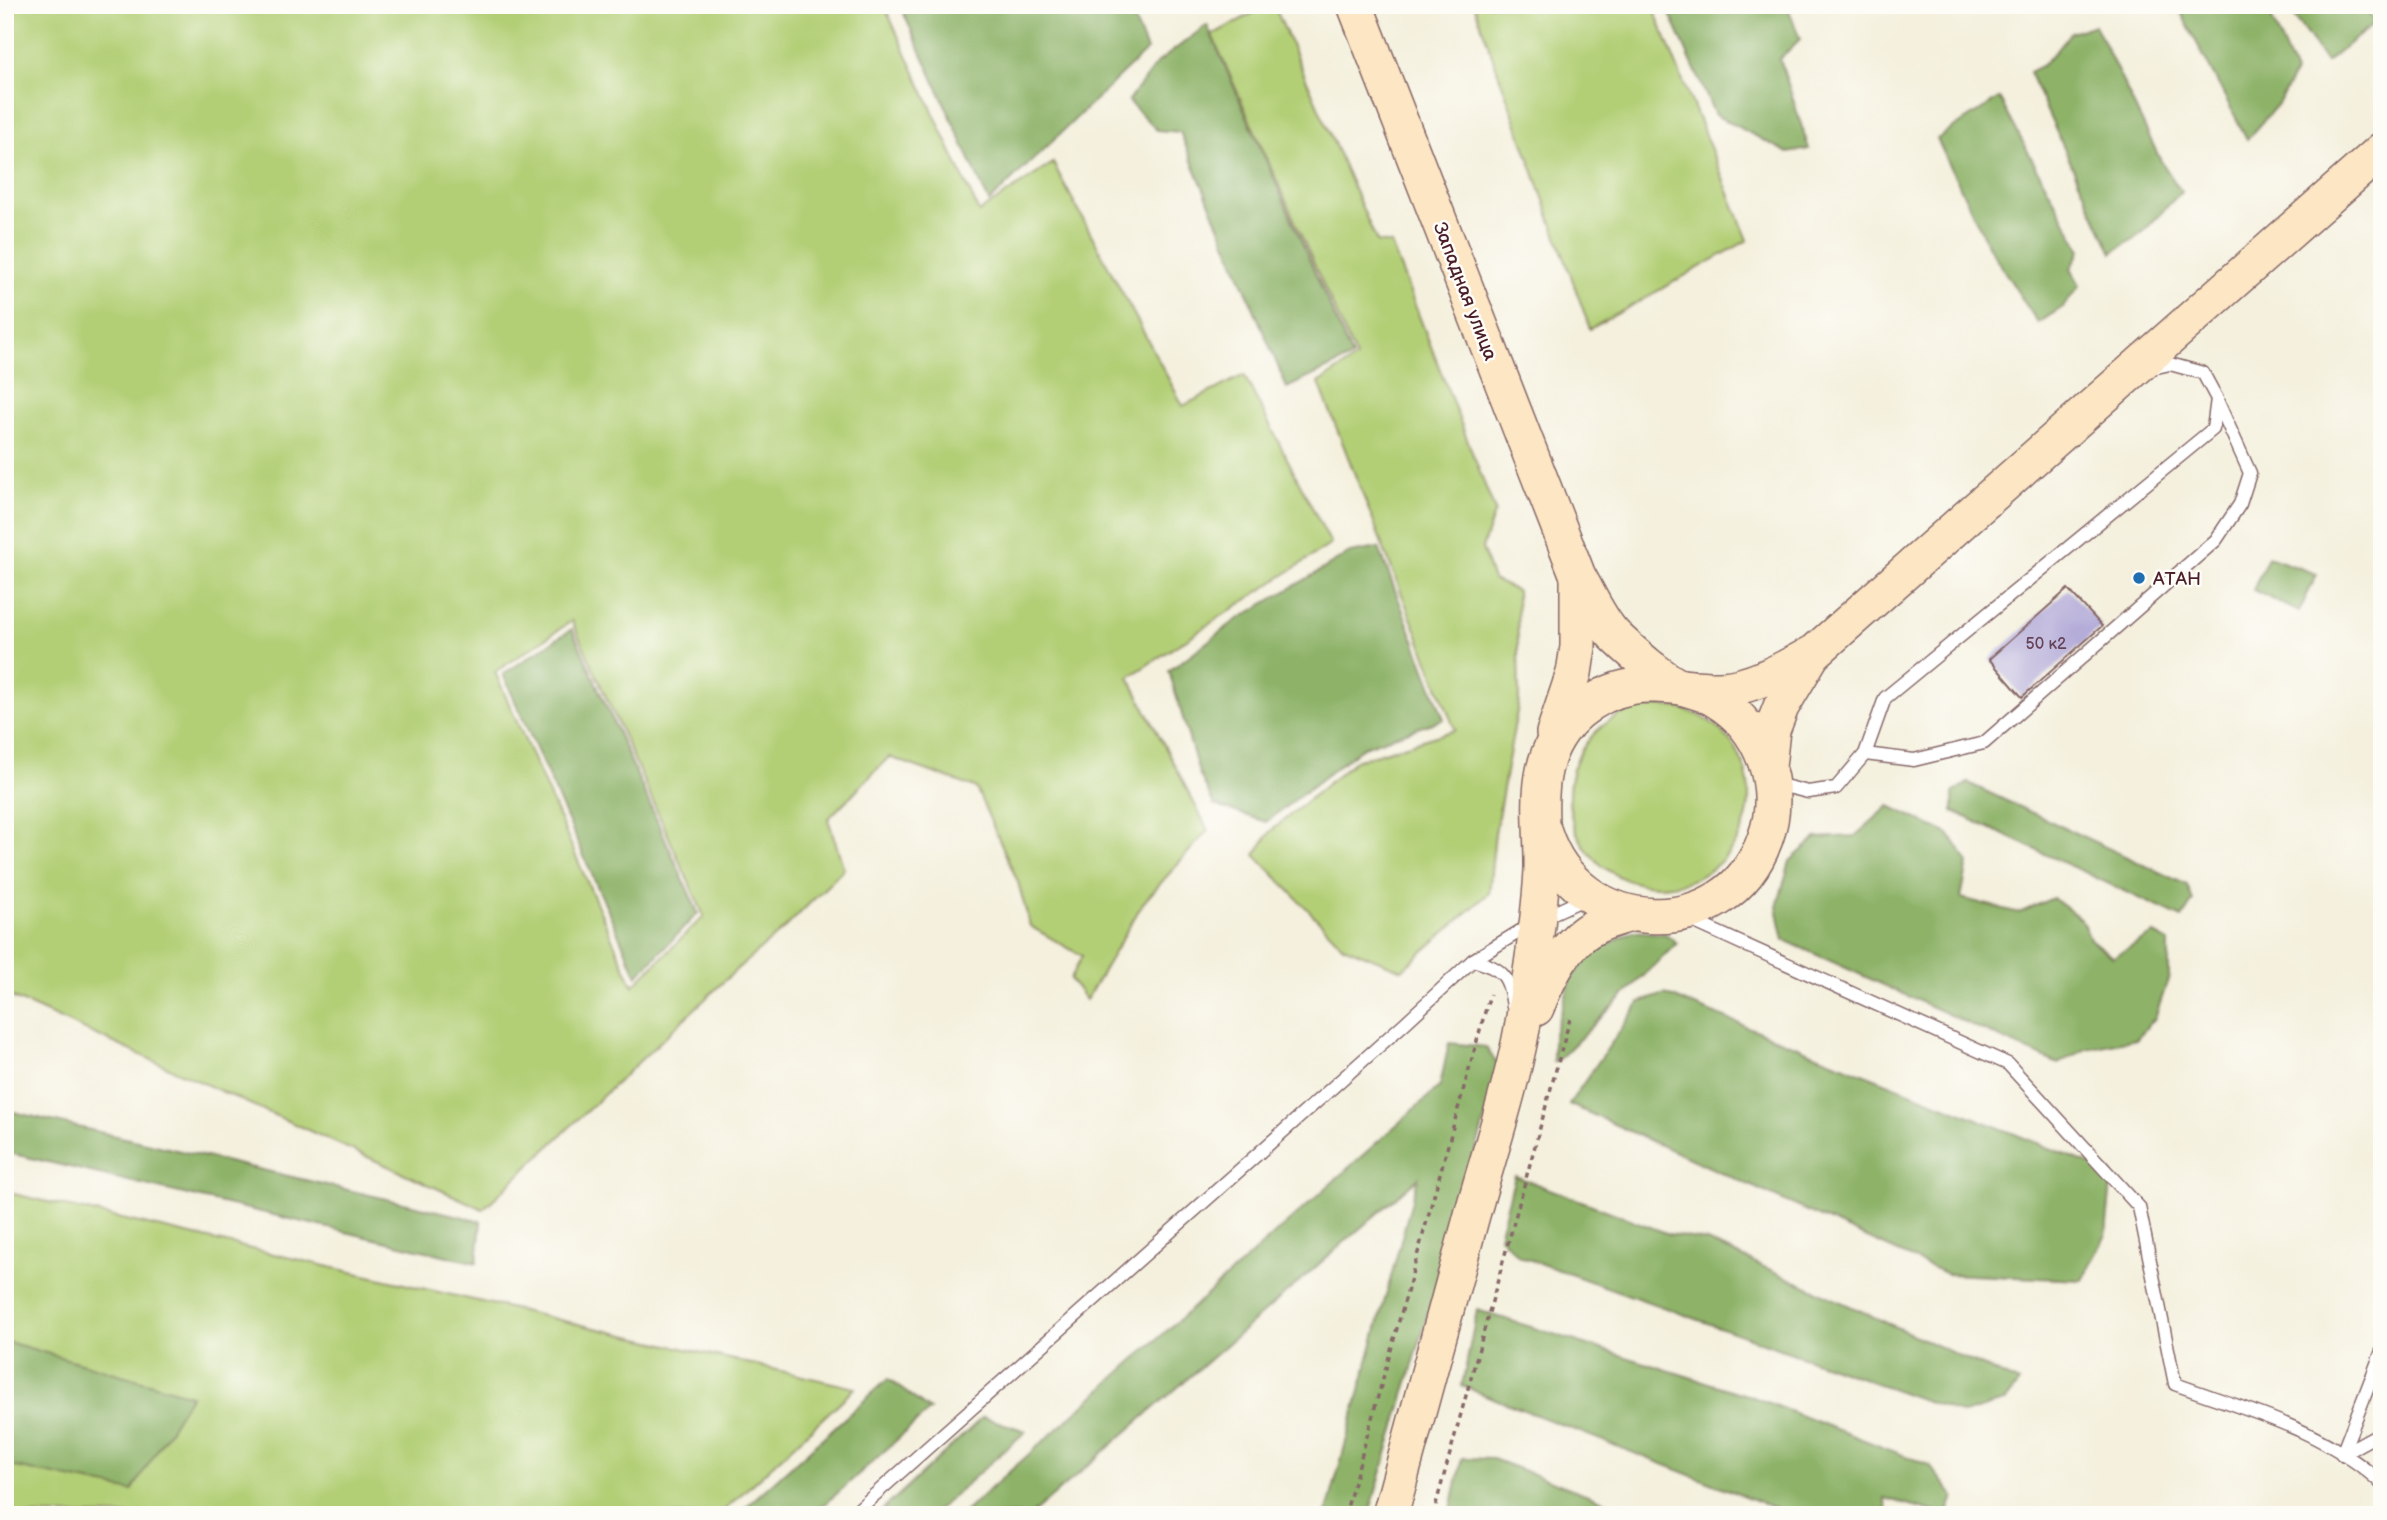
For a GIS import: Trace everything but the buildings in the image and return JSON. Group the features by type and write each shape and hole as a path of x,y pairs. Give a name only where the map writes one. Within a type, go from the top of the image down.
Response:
{"main road":[{"name":"Западная улица","path":"1354,5 1578,576 1613,634 1676,685"},
{"path":"1390,1515 1517,1052 1538,920 1542,826 1539,797 1543,769 1562,730 1593,701 1633,685 1654,683 1721,689 1778,672 1815,652 2382,150"},
{"name":"Западная улица","path":"1543,769 1574,673 1580,617 1578,576"},
{"path":"1542,826 1559,866 1573,883 1590,897 1609,907 1630,914 1654,917 1678,915 1701,908 1722,896 1741,880 1766,839 1771,815 1772,730 1781,707 1815,652"},
{"path":"1676,685 1706,695 1734,713 1760,747 1770,775"},
{"path":"1517,1052 1552,972 1572,945 1582,934 1597,925 1630,914"}],"lane":[{"path":"1865,754 1914,760 1984,743 2216,540 2240,504 2250,474 2217,399 2203,373 2170,364 2127,373"},
{"path":"1770,775 1808,792 1836,788 1865,754 1885,698 2213,429 2217,399"},
{"path":"852,1515 1473,960 1538,920 1590,897"},
{"path":"1678,915 2007,1064 2139,1208 2175,1384 2293,1427 2363,1466 2382,1484"},
{"path":"1473,960 1496,967 1505,976 1513,1003 1517,1052"},
{"path":"2343,1454 2382,1351"},
{"path":"2343,1454 2382,1432"}],"path":[{"path":"1345,1515 1490,994"},
{"path":"1433,1515 1570,1019"}],"green space":[{"path":"5,5 884,5 979,212 1053,163 1183,406 1244,375 1331,544 1129,677 1208,830 1143,903 1086,1000 1070,979 1082,956 1030,926 1018,882 976,788 889,757 828,819 844,869 785,928 737,969 483,1209 5,994","holes":["572,621 704,916 633,986 495,672"]},
{"path":"900,5 1128,5 1147,50 989,202"},
{"path":"1268,5 1274,5 1377,242 1391,244 1495,511 1482,548 1493,580 1517,591 1519,700 1495,833 1489,893 1402,970 1343,946 1255,855 1271,831 1355,761 1455,730 1319,383 1356,358 1212,35"},
{"path":"1474,5 1652,5 1748,240 1590,329"},
{"path":"1666,5 1787,5 1800,39 1780,59 1809,149 1788,153 1715,115"},
{"path":"2177,5 2266,5 2295,73 2278,104 2247,139"},
{"path":"2286,5 2365,5 2375,23 2326,62"},
{"path":"1207,25 1352,357 1287,388 1180,132 1157,130 1128,101 1157,63"},
{"path":"2095,25 2161,161 2181,192 2142,233 2112,253 2029,72 2043,65 2071,33"},
{"path":"1999,98 2081,250 2071,269 2080,285 2063,307 2038,323 1990,249 1937,139"},
{"path":"1379,548 1444,719 1363,747 1266,822 1214,805 1199,773 1169,671 1235,621 1350,553"},
{"path":"2268,557 2317,574 2299,612 2253,590"},
{"path":"572,629 698,913 637,976 503,674"},
{"path":"1659,706 1677,707 1694,713 1723,732 1742,761 1748,778 1748,814 1742,831 1723,860 1694,879 1677,885 1659,886 1641,885 1624,879 1595,860 1576,831 1570,814 1569,796 1570,778 1576,761 1595,732 1624,713 1641,707"},
{"path":"1968,783 2187,885 2193,901 2182,918 1953,811 1953,793"},
{"path":"1889,806 1949,834 1968,862 1961,898 2019,913 2053,898 2081,919 2090,939 2113,957 2154,934 2169,942 2169,977 2155,1018 2136,1039 2086,1049 2058,1064 1784,940 1777,907 1790,861 1816,838 1855,836"},
{"path":"1633,931 1666,934 1677,943 1553,1062 1553,1037 1572,976 1599,949"},
{"path":"1665,994 2112,1173 2106,1235 2082,1280 1947,1274 1569,1104 1640,1002"},
{"path":"1449,1043 1486,1047 1500,1068 1369,1515 1326,1515 1418,1178 1031,1515 961,1515 1440,1086"},
{"path":"5,1110 481,1221 477,1263 5,1152"},
{"path":"1515,1176 1669,1234 1707,1241 2019,1383 2004,1402 1963,1414 1519,1256 1499,1236"},
{"path":"5,1192 855,1388 719,1515 5,1515"},
{"path":"1477,1310 1753,1397 1929,1465 1954,1497 1947,1515 1884,1498 1889,1515 1793,1515 1462,1386"},
{"path":"5,1341 191,1395 132,1491 5,1465"},
{"path":"888,1379 930,1410 813,1515 737,1515"},
{"path":"983,1417 1026,1431 932,1515 877,1515"},
{"path":"1462,1458 1493,1459 1641,1515 1466,1515 1451,1509"}],"place":[{"name":"АТАН","path":"2139,578"}]}
